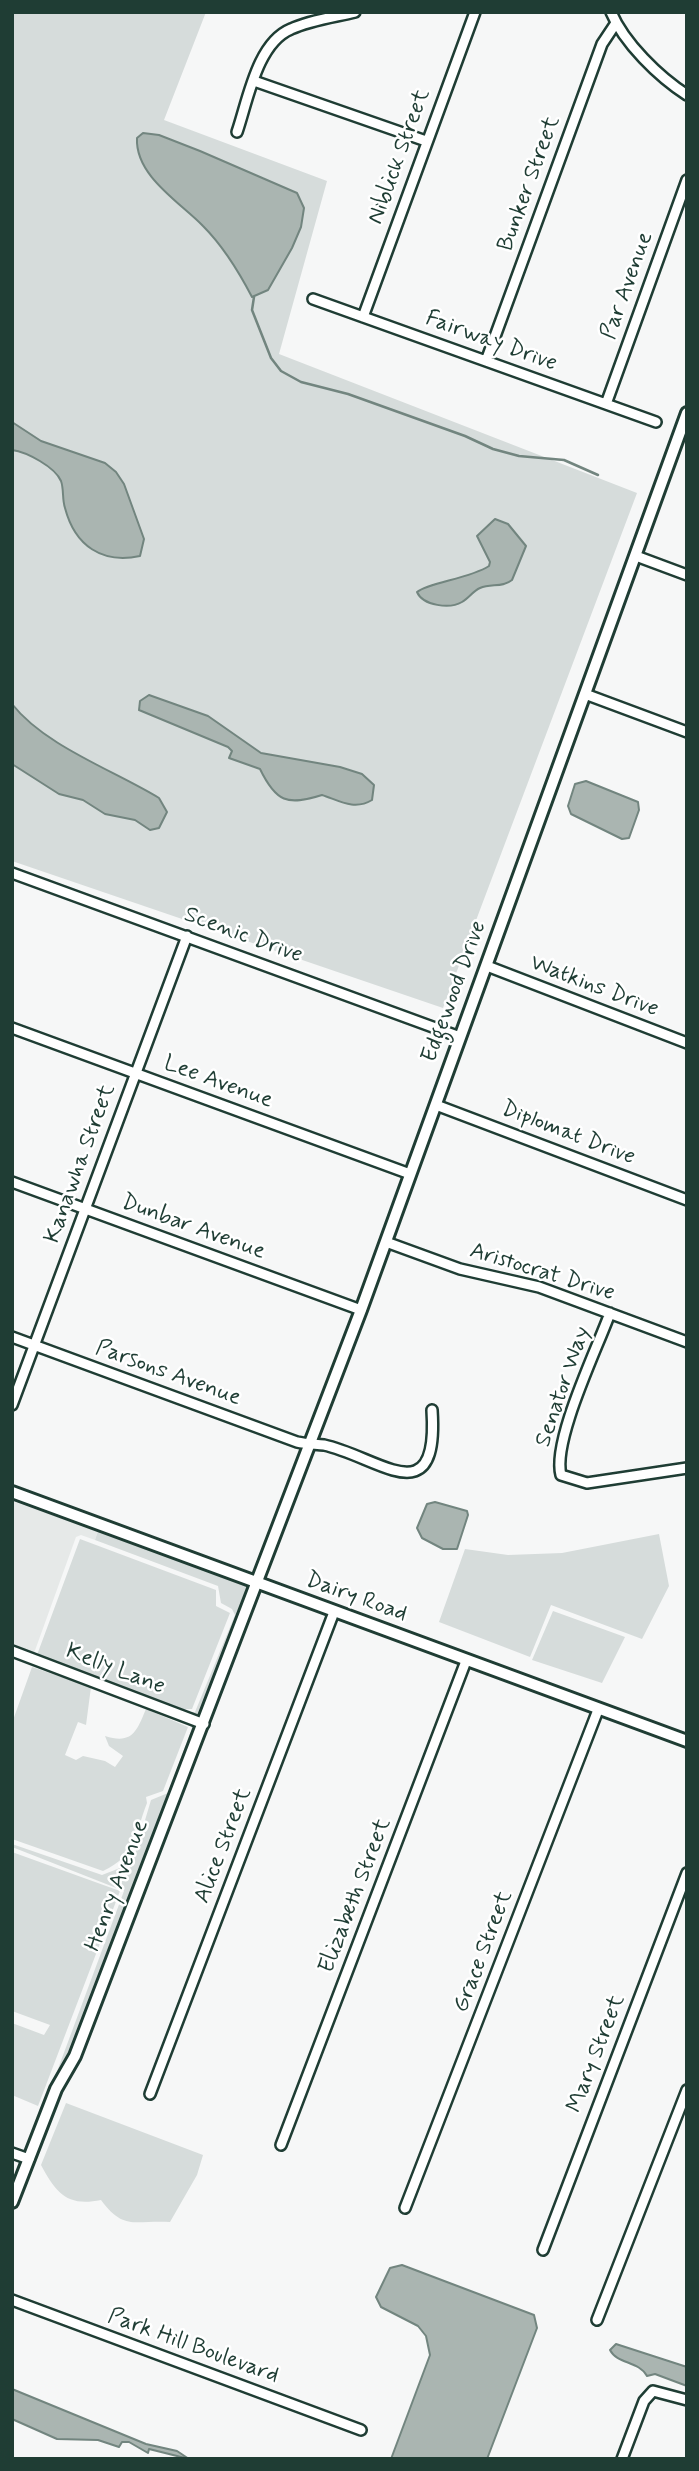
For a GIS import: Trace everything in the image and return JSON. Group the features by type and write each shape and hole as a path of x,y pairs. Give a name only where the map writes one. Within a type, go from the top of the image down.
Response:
{"street":[{"path":"237,132 254,81 275,38 291,29 343,13 355,12"},
{"path":"465,12 469,29"},
{"name":"Niblick Street","path":"363,317 475,12"},
{"path":"611,12 615,23 639,52 687,95"},
{"name":"Bunker Street","path":"486,361 602,44 615,23"},
{"path":"254,81 426,141"},
{"name":"Par Avenue","path":"606,404 687,180"},
{"name":"Fairway Drive","path":"313,299 656,422"},
{"name":"Edgewood Drive","path":"258,1584 386,1242 686,416"},
{"path":"636,556 687,575"},
{"path":"585,694 687,732"},
{"name":"Scenic Drive","path":"12,873 460,1037"},
{"name":"Kanawha Street","path":"12,1405 187,936"},
{"name":"Watkins Drive","path":"487,966 687,1043"},
{"name":"Lee Avenue","path":"12,1028 410,1174"},
{"name":"Diplomat Drive","path":"436,1105 687,1200"},
{"name":"Dunbar Avenue","path":"12,1182 360,1310"},
{"name":"Aristocrat Drive","path":"386,1242 460,1269 539,1287 687,1342"},
{"name":"Senator Way","path":"610,1312 564,1435 558,1458 561,1475 586,1483 687,1468"},
{"name":"Parsons Avenue","path":"12,1337 310,1445 325,1446 400,1474 414,1473 428,1455 433,1433 432,1410"},
{"name":"Dairy Road","path":"12,1492 687,1741"},
{"name":"Henry Avenue","path":"12,2202 56,2089 75,2056 258,1584"},
{"name":"Alice Street","path":"150,2094 334,1612"},
{"name":"Kelly Lane","path":"12,1651 204,1724"},
{"name":"Elizabeth Street","path":"281,2145 466,1661"},
{"name":"Grace Street","path":"405,2208 598,1710"},
{"name":"Mary Street","path":"543,2250 687,1873"},
{"path":"597,2320 687,2090"},
{"path":"12,2153 29,2159"},
{"name":"Park Hill Boulevard","path":"12,2300 361,2430"},
{"path":"622,2459 644,2401 653,2391 687,2400"}],"shaded area":[{"path":"12,12 206,12 164,120 327,181 279,354 637,493 443,1008 12,861"},
{"path":"143,133 159,135 297,193 304,208 301,227 268,290 252,297 217,242 151,176 138,152 137,138"},
{"path":"12,422 41,441 105,463 116,472 124,484 144,539 140,556 114,557 102,554 83,542 70,521 58,476 40,461 12,450"},
{"path":"495,519 508,524 526,546 512,580 480,588 457,604 437,605 420,597 417,592 423,589 489,566 490,562 477,536"},
{"path":"149,695 208,716 261,753 340,767 362,774 374,785 372,800 352,805 322,795 300,800 284,799 272,789 260,769 229,758 232,751 228,747 139,710 140,701"},
{"path":"12,704 26,719 61,745 159,798 167,812 159,828 150,830 135,820 105,814 83,800 59,794 12,764"},
{"path":"586,781 638,802 639,810 629,838 622,839 571,814 568,806 575,784"},
{"path":"12,1501 98,1531 95,1540 81,1535 76,1537 33,1656 12,1652"},
{"path":"435,1502 467,1511 457,1549 443,1549 422,1538 417,1528 427,1504"},
{"path":"98,1531 251,1587 70,2053 49,2093 124,1891 12,1847 12,1844 102,1875 125,1866 135,1854 151,1800 168,1793 192,1728 183,1713 195,1712 235,1615 232,1609 221,1603 218,1586 95,1540"},
{"path":"659,1534 669,1586 642,1639 551,1605 530,1657 439,1622 465,1549 508,1555 562,1553"},
{"path":"80,1539 216,1590 216,1606 230,1613 192,1709 183,1709 37,1655"},
{"path":"553,1611 625,1637 602,1683 532,1660"},
{"path":"32,1667 91,1687 86,1725 78,1722 65,1755 76,1760 83,1756 105,1761 115,1767 123,1756 109,1746 105,1736 122,1739 133,1734 146,1709 188,1727 163,1791 146,1797 147,1803 133,1843 122,1858 103,1871 12,1839 12,1723"},
{"path":"12,1852 120,1891 38,2106 12,2095 12,2023 44,2035 50,2025 12,2011"},
{"path":"66,2103 203,2155 197,2175 170,2222 123,2220 101,2200 79,2201 64,2196 58,2190 41,2165"},
{"path":"402,2265 534,2315 537,2328 487,2459 391,2459 430,2355 426,2336 418,2326 381,2307 376,2297 390,2268"},
{"path":"616,2344 687,2367 687,2386 655,2374 647,2376 639,2368 613,2355 610,2350"},
{"path":"12,2389 146,2444 177,2451 189,2459 149,2449 148,2453 129,2442 122,2442 119,2447 98,2440 57,2439 12,2419"}],"waterway":[{"path":"254,297 252,310 271,358 281,371 301,382 348,394 465,436 493,449 519,456 564,460 598,475"}]}
